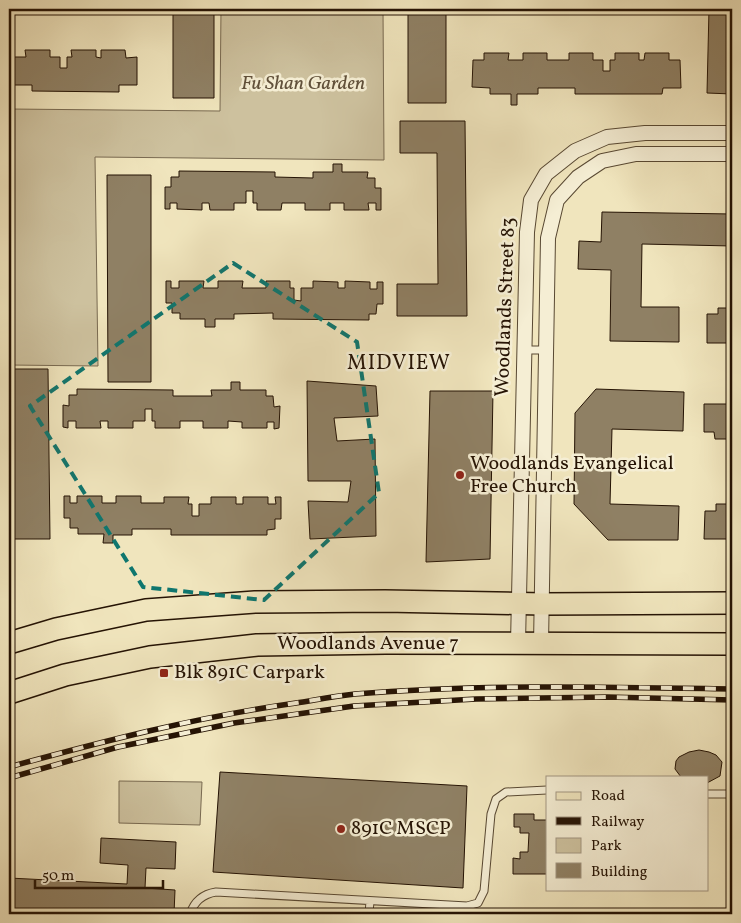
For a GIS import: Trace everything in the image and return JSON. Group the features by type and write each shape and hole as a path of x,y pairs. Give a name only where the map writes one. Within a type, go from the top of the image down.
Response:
{"main road":[{"name":"Woodlands Avenue 7","path":"9,643 56,629 146,610 235,603 385,601 543,604 732,603"},
{"name":"Woodlands Avenue 7","path":"9,693 65,675 150,657 257,645 386,642 732,644"}],"street":[{"name":"Woodlands Street 83","path":"518,643 524,350 528,224 531,200 546,174 575,151 607,138 645,133 732,134"},
{"name":"Woodlands Street 83","path":"541,644 548,238 557,200 578,178 602,161 636,154 732,154"}],"lane":[{"path":"524,350 545,350"},
{"path":"190,914 200,899 211,892 467,906 478,903 484,891 491,814 496,799 506,792 546,790"},
{"path":"708,794 732,794"},
{"path":"369,914 370,901"}],"highlighted area":[{"path":"233,263 357,342 379,493 264,600 143,587 30,406"}],"green space":[{"name":"Fu Shan Garden","path":"221,9 383,9 384,160 95,157 98,366 9,365 9,109 220,111"},
{"path":"119,781 202,782 200,825 119,823"}],"building":[{"path":"173,9 214,9 214,98 173,98"},
{"path":"408,9 446,9 446,103 408,103"},
{"path":"709,9 732,9 732,94 707,93"},
{"path":"25,50 50,50 50,57 60,57 60,68 67,68 67,57 72,57 71,50 96,50 96,57 101,58 101,50 125,50 126,58 137,57 137,85 119,85 119,92 32,91 32,85 9,85 9,57 26,57"},
{"path":"484,53 509,53 508,60 523,60 523,53 547,53 547,60 569,60 569,53 593,53 593,60 603,60 603,71 610,71 610,60 615,60 615,53 639,53 639,60 644,60 645,53 669,53 669,60 680,60 681,88 663,88 662,94 575,94 575,88 538,88 538,94 517,94 517,105 511,105 511,94 490,94 490,88 472,87 473,60 484,60"},
{"path":"400,121 465,121 467,316 397,316 397,284 438,284 437,153 400,153"},
{"path":"333,164 342,164 342,172 368,172 367,178 375,178 375,188 381,188 381,210 376,210 376,203 368,203 369,210 344,210 344,203 330,203 330,210 305,210 305,203 282,203 281,210 257,210 257,203 253,203 253,191 246,191 246,203 234,203 234,210 210,210 209,203 202,203 202,210 177,209 177,203 170,203 170,209 165,209 165,187 171,187 171,177 179,177 179,171 275,172 275,177 313,178 313,172 333,172"},
{"path":"107,175 151,175 151,382 108,382"},
{"path":"602,212 732,214 732,246 642,244 641,307 679,307 679,342 610,341 611,270 578,269 579,241 601,242"},
{"path":"166,281 171,281 171,288 179,288 179,281 204,281 203,288 218,288 218,281 243,281 242,288 266,288 266,281 290,281 290,288 294,288 294,300 301,301 301,288 313,288 313,281 338,282 338,288 345,288 345,281 370,282 370,289 377,289 377,282 383,282 383,304 377,304 376,314 369,314 369,320 273,319 273,313 234,314 234,319 215,319 215,327 205,327 205,319 180,319 180,313 172,313 172,303 166,303"},
{"path":"718,308 732,308 732,343 707,343 707,314 718,314"},
{"path":"9,369 48,369 50,539 11,539"},
{"path":"307,381 376,386 378,416 334,418 337,441 375,439 376,536 310,539 308,501 348,502 351,481 308,481"},
{"path":"231,382 240,382 240,390 266,390 266,396 273,396 274,407 280,406 279,428 274,429 274,422 267,422 267,428 242,428 242,422 228,421 228,428 203,428 203,421 180,421 180,428 155,428 155,421 152,421 152,409 145,409 145,421 133,421 133,428 108,428 108,421 100,421 101,428 76,428 76,421 68,421 68,428 63,427 63,405 69,406 69,395 77,395 77,389 173,390 173,396 212,396 211,390 231,390"},
{"path":"596,389 684,392 683,431 612,429 610,504 679,506 678,540 608,540 574,504 575,413"},
{"name":"Woodlands Evangelical Free Church","path":"430,391 493,391 490,559 426,562"},
{"path":"704,404 732,404 732,439 715,439 714,432 704,432"},
{"path":"64,496 70,496 70,503 77,503 77,496 102,496 102,503 116,503 116,496 141,496 141,503 164,503 164,497 189,497 188,504 192,504 192,516 199,516 199,504 211,504 211,497 236,497 236,504 243,504 243,497 268,497 268,504 276,504 275,497 281,497 281,519 275,519 275,529 267,530 267,535 171,535 171,529 132,529 132,535 113,535 113,543 103,543 104,534 78,534 78,528 70,528 70,518 64,518"},
{"path":"716,504 732,504 732,539 704,539 705,511 716,511"},
{"path":"699,750 716,755 722,762 720,776 708,782 708,776 680,776 675,769 676,761 679,757"},
{"name":"891C MSCP","path":"220,772 467,786 463,888 213,872"},
{"path":"514,814 534,814 534,820 546,820 546,874 513,874 513,858 520,859 520,852 528,852 529,833 520,833 520,827 514,827"},
{"path":"101,838 176,842 175,869 146,868 145,888 175,890 174,914 112,914 16,909 15,914 9,914 9,878 127,884 128,865 100,863"}],"railway":[{"path":"9,767 115,739 223,715 355,694 497,687 732,689"},
{"path":"9,778 118,747 234,723 354,706 476,699 607,697 732,700"}],"place":[{"name":"Woodlands Evangelical Free Church","path":"460,475"},
{"name":"Blk 891C Carpark","path":"164,673"},
{"name":"891C MSCP","path":"341,829"}],"district":[{"name":"MIDVIEW","path":"399,363"}]}
